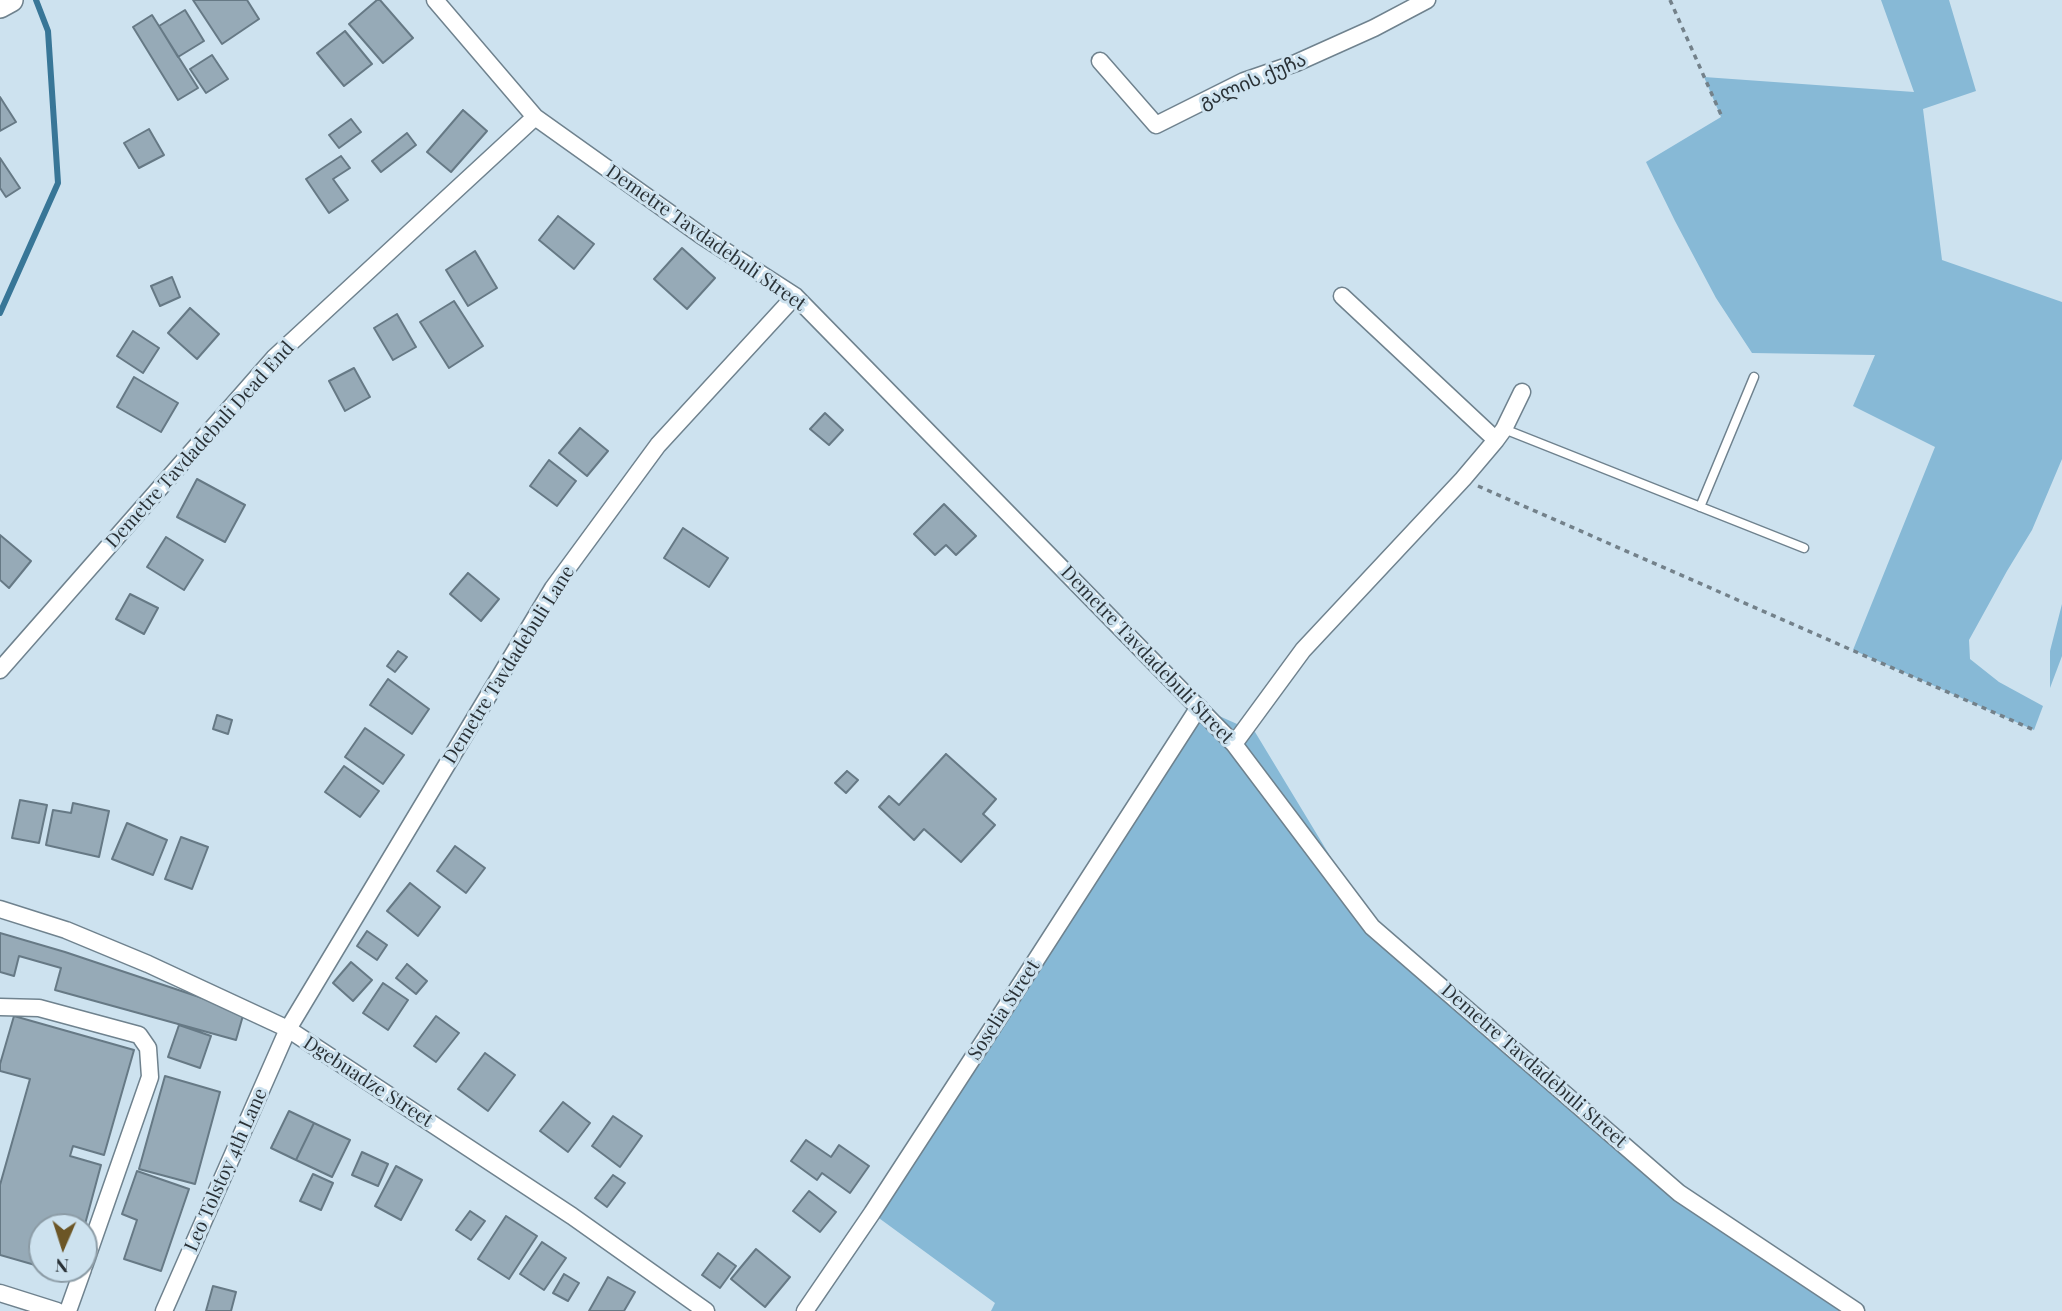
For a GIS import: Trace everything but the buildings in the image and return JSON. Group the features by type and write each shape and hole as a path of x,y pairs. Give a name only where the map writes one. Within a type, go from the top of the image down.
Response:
{"main road":[{"path":"0,6 11,0"}],"street":[{"name":"Demetre Tavdadebuli Street","path":"435,0 535,117 702,236 795,296 1234,744 1373,927 1679,1193 1856,1311"},
{"name":"გალის ქუჩა","path":"1100,61 1156,125 1244,81 1296,63 1374,28 1427,0"},
{"name":"Demetre Tavdadebuli Dead End","path":"0,670 274,358 535,117"},
{"name":"Demetre Tavdadebuli Lane","path":"288,1029 553,588 659,445 795,296"},
{"path":"1342,296 1500,435"},
{"path":"1234,744 1303,650 1463,479 1500,435 1522,392"},
{"name":"Soselia Street","path":"805,1311 872,1213 1199,707"},
{"name":"Dgebuadze Street","path":"0,909 66,930 148,964 288,1029 572,1216 706,1311"},
{"path":"0,1007 39,1008 139,1035 149,1048 150,1077 98,1224"},
{"name":"Leo Tolstoy 4th Lane","path":"164,1311 288,1029"},
{"path":"68,1311 78,1283"},
{"path":"0,1293 57,1311"}],"lane":[{"path":"1700,507 1754,377"},
{"path":"1500,435 1700,507 1804,548"}],"path":[{"path":"1670,0 1721,117"},
{"path":"1463,479 2034,730"}],"shaded area":[{"path":"1881,0 1949,0 1976,91 1923,109 1942,260 2062,302 2062,459 2032,530 1969,640 1970,659 1999,682 2043,706 2034,730 1853,650 1935,447 1853,406 1875,355 1752,353 1716,298 1646,162 1721,117 1704,77 1914,92"},
{"path":"2062,604 2062,656 2050,688 2050,651"},
{"path":"1199,707 1255,732 1373,927 1679,1193 1856,1311 991,1311 995,1303 872,1213"}],"waterway":[{"path":"0,313 58,183 48,31 36,0"}]}
